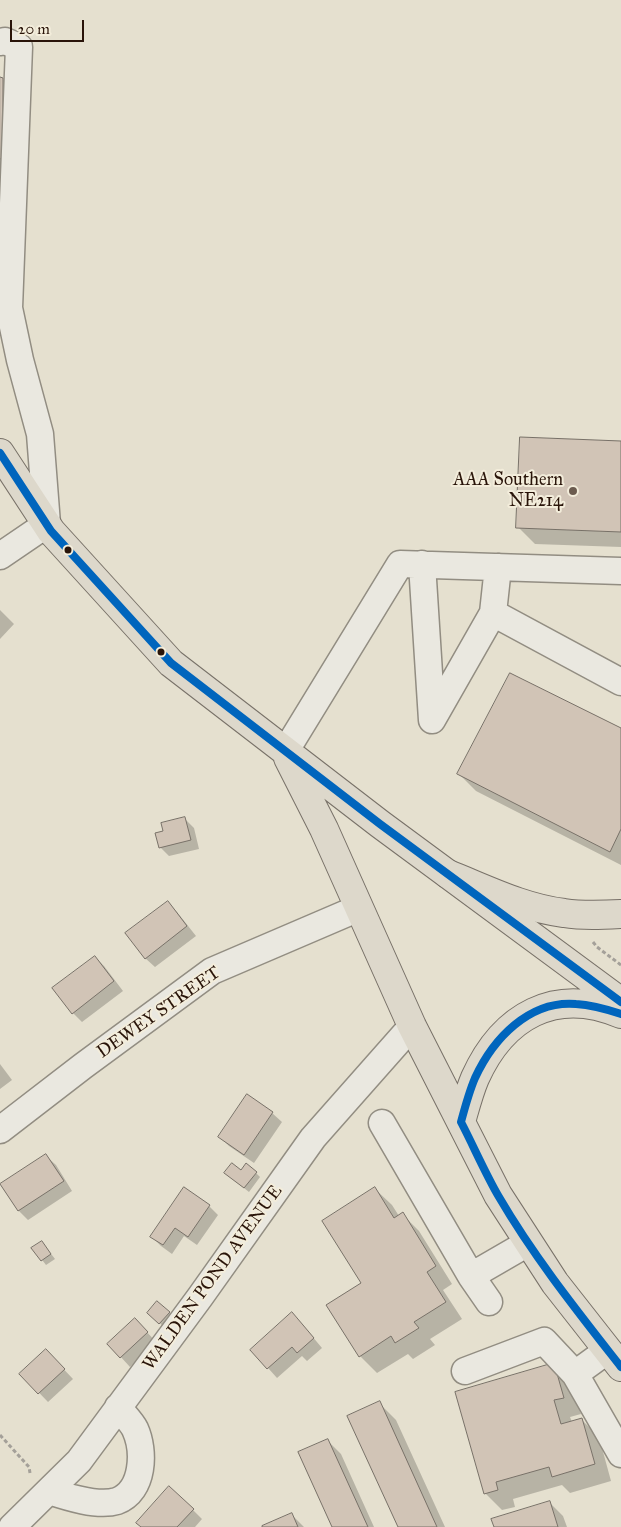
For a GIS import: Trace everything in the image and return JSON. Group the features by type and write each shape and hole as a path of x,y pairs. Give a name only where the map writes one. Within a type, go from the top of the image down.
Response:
{"main road":[{"path":"0,452 51,531 171,664 285,752 621,1002"},
{"path":"285,752 324,829 412,1026 498,1195 556,1283 614,1359"},
{"path":"448,874 524,905 545,910 582,915 621,914"},
{"path":"461,1122 474,1079 487,1056 501,1036 520,1020 542,1008 560,1004 578,1003 595,1005 621,1014"}],"street":[{"path":"0,42 5,41 19,47 9,308 20,360 40,434 47,524 0,556"},
{"path":"285,752 400,564 621,571"},
{"path":"422,564 432,720 493,613 498,567"},
{"path":"493,613 621,682"},
{"name":"DEWEY STREET","path":"0,1130 212,971 359,908"},
{"name":"WALDEN POND AVENUE","path":"12,1527 79,1461 200,1297 313,1138 412,1026"},
{"path":"382,1123 471,1276 489,1302"},
{"path":"471,1276 528,1243"},
{"path":"465,1371 544,1341 575,1374 621,1454"},
{"path":"575,1374 614,1359"},
{"path":"41,1499 65,1496 102,1502 117,1501 130,1493 140,1471 140,1454 134,1429 118,1407"}],"path":[{"path":"593,941 596,947 621,965"},
{"path":"0,1435 29,1467 41,1499"}],"building":[{"path":"0,77 3,78 3,158 0,159"},
{"path":"520,437 621,441 621,532 516,528"},
{"path":"510,673 621,728 621,829 610,852 457,774"},
{"path":"185,817 191,840 159,848 155,833 163,831 161,823"},
{"path":"168,901 187,926 145,959 125,933"},
{"path":"95,956 114,981 72,1014 52,988"},
{"path":"247,1094 273,1112 244,1155 218,1137"},
{"path":"46,1154 64,1181 18,1211 0,1184"},
{"path":"232,1163 241,1170 246,1163 257,1172 244,1188 224,1173"},
{"path":"184,1187 210,1205 188,1237 175,1228 163,1245 150,1237"},
{"path":"375,1187 394,1218 403,1212 436,1266 427,1272 446,1302 414,1322 419,1328 395,1343 391,1336 359,1357 326,1305 361,1283 322,1221"},
{"path":"42,1241 51,1254 41,1261 31,1248"},
{"path":"157,1301 170,1312 159,1324 147,1313"},
{"path":"292,1312 314,1338 297,1353 292,1347 267,1369 250,1350"},
{"path":"135,1318 148,1332 120,1358 107,1344"},
{"path":"46,1349 65,1369 38,1394 19,1374"},
{"path":"554,1363 564,1398 554,1400 561,1424 582,1418 595,1464 552,1477 549,1467 496,1482 498,1490 484,1494 455,1392"},
{"path":"380,1401 437,1527 398,1527 347,1416"},
{"path":"328,1439 368,1527 332,1527 298,1452"},
{"path":"169,1486 194,1509 177,1527 141,1527 136,1523"},
{"path":"550,1501 558,1527 494,1527 491,1519"},
{"path":"292,1513 298,1527 262,1527 262,1526"}],"transit line":[{"path":"0,453 51,531 171,663 380,824 621,1002"},
{"path":"621,1014 588,1005 559,1004 543,1008 528,1015 502,1036 483,1063 475,1078 461,1122 494,1188 527,1241 557,1284 621,1367"}],"place":[{"name":"AAA Southern NE214","path":"573,491"}]}
